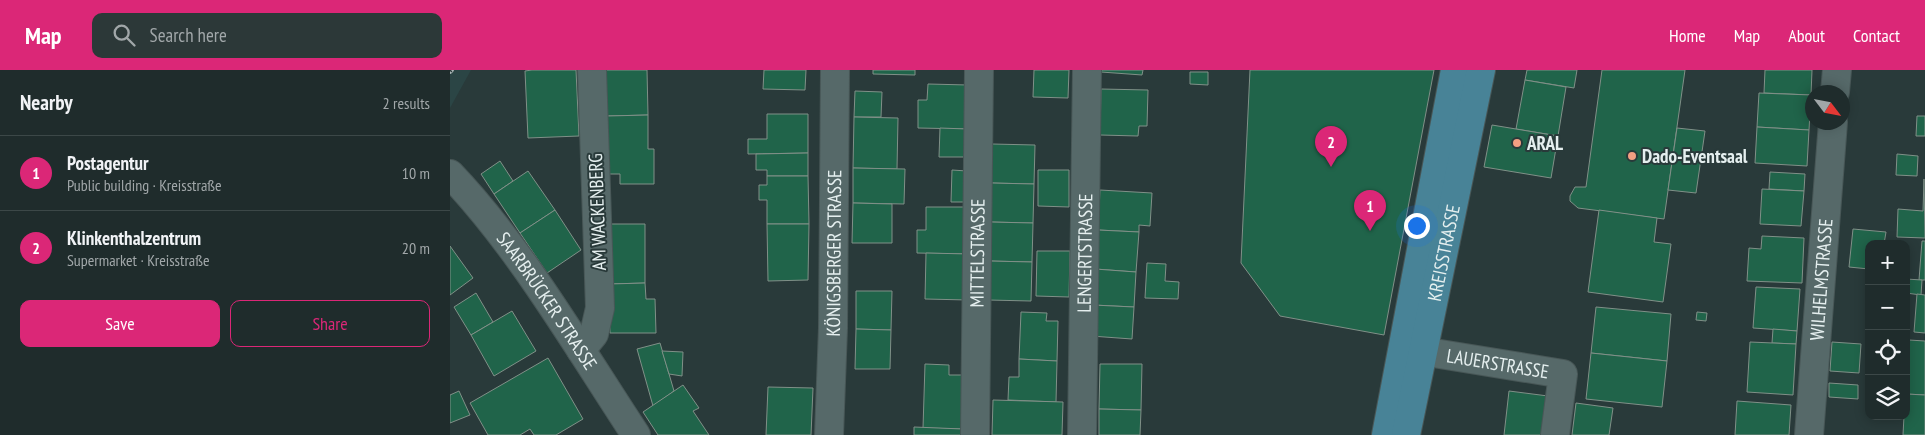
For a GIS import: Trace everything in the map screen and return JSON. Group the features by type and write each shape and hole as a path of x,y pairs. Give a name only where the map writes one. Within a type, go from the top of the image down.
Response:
{"main road":[{"name":"KREISSTRASSE","path":"1406,435 1413,350 1455,70"},
{"name":"KREISSTRASSE","path":"1386,435 1413,350 1481,70"}],"street":[{"name":"AM WACKENBERG","path":"581,350 594,334 600,308 592,70"},
{"name":"KÖNIGSBERGER STRASSE","path":"829,435 833,328 835,70"},
{"name":"MITTELSTRASSE","path":"975,435 979,70"},
{"name":"LENGERTSTRASSE","path":"1082,435 1086,70"},
{"path":"1836,85 1837,70"},
{"name":"WILHELMSTRASSE","path":"1809,435 1832,130"},
{"name":"SAARBRÜCKER STRASSE","path":"450,174 503,238 581,350 636,435"},
{"name":"LAUERSTRASSE","path":"1413,350 1563,374 1555,435"}],"shaded area":[{"path":"450,70 471,70 450,108"}],"building":[{"path":"576,70 579,136 528,138 525,71"},
{"path":"606,70 647,70 648,115 607,116"},
{"path":"764,70 806,70 805,90 763,89"},
{"path":"873,70 915,70 915,75 873,74"},
{"path":"1034,70 1069,70 1068,98 1033,97"},
{"path":"1102,70 1143,70 1142,75 1101,72"},
{"path":"1250,70 1434,70 1384,335 1280,316 1241,263"},
{"path":"1527,70 1577,70 1574,88 1525,80"},
{"name":"Dado-Eventsaal","path":"1602,70 1685,70 1664,219 1578,208 1570,201 1570,196 1575,187 1586,187"},
{"path":"1765,70 1812,70 1811,85 1805,85 1805,95 1764,93"},
{"path":"1190,72 1208,72 1208,85 1190,84"},
{"path":"1525,80 1566,87 1558,136 1516,129"},
{"path":"928,84 968,85 967,129 918,128 918,100 927,100"},
{"path":"1101,89 1148,90 1147,126 1139,126 1138,136 1100,135"},
{"path":"855,91 882,92 881,117 854,117"},
{"path":"1759,93 1805,95 1805,130 1757,127"},
{"path":"767,114 808,114 808,153 748,154 748,139 767,139"},
{"path":"648,115 648,149 654,149 654,184 620,184 620,174 607,174 607,116"},
{"path":"1917,116 1925,116 1925,136 1916,136"},
{"path":"854,117 898,118 897,169 853,168"},
{"path":"1492,125 1558,136 1551,178 1484,167"},
{"path":"1757,127 1809,130 1807,166 1755,163"},
{"path":"940,128 967,129 966,157 939,157"},
{"path":"1677,128 1705,131 1696,193 1668,190"},
{"path":"992,144 1035,145 1034,184 991,183"},
{"path":"808,153 808,176 767,176 767,170 756,170 756,154"},
{"path":"1897,154 1918,156 1917,176 1896,175"},
{"path":"500,161 513,181 494,194 481,174"},
{"path":"853,168 905,169 904,204 853,203"},
{"path":"952,170 967,171 966,202 951,202"},
{"path":"1038,170 1069,170 1069,207 1038,206"},
{"path":"528,171 555,210 520,233 494,194"},
{"path":"1770,172 1805,174 1804,191 1769,189"},
{"path":"767,176 808,176 809,224 767,224 767,200 759,200 759,185 767,185"},
{"path":"1924,179 1925,238 1897,237 1898,209 1923,211"},
{"path":"991,183 1034,184 1033,223 990,222"},
{"path":"1762,189 1804,191 1801,226 1760,224"},
{"path":"1100,190 1152,193 1150,226 1139,225 1139,232 1098,230"},
{"path":"853,203 892,204 892,243 852,243"},
{"path":"926,207 969,207 969,254 917,253 917,230 926,230"},
{"path":"555,210 581,250 547,273 520,233"},
{"path":"1599,210 1657,218 1654,242 1671,244 1663,302 1588,292"},
{"path":"990,222 1033,223 1032,262 989,261"},
{"path":"609,224 645,224 645,283 609,284"},
{"path":"767,224 809,224 808,280 768,281"},
{"path":"1853,229 1886,232 1885,240 1865,240 1865,269 1849,267"},
{"path":"1098,230 1139,232 1136,272 1095,269"},
{"path":"1762,236 1804,238 1802,283 1747,281 1749,248 1761,249"},
{"path":"1922,241 1925,241 1925,280 1919,280"},
{"path":"450,246 473,278 450,295"},
{"path":"1037,251 1070,251 1069,297 1036,296"},
{"path":"926,253 969,254 968,300 925,299"},
{"path":"989,261 1032,262 1031,301 988,300"},
{"path":"1147,263 1166,264 1165,281 1179,282 1178,299 1145,298"},
{"path":"1095,269 1136,272 1134,307 1093,305"},
{"path":"1910,279 1922,280 1921,295 1910,294"},
{"path":"645,283 646,299 655,299 656,333 610,333 609,284"},
{"path":"1756,287 1800,289 1797,331 1753,328"},
{"path":"856,291 892,291 891,330 856,329"},
{"path":"476,293 493,322 471,335 454,307"},
{"path":"1917,294 1925,295 1925,333 1914,332"},
{"path":"1093,305 1134,307 1132,339 1091,336"},
{"path":"1596,307 1671,314 1667,361 1591,353"},
{"path":"512,311 536,351 494,376 471,335"},
{"path":"1021,312 1047,313 1046,321 1058,321 1057,361 1019,359"},
{"path":"1697,312 1707,313 1706,321 1696,320"},
{"path":"856,329 891,330 890,369 855,369"},
{"path":"1773,329 1797,331 1796,344 1772,343"},
{"path":"1910,340 1925,341 1925,395 1910,394"},
{"path":"1750,342 1796,344 1793,395 1747,392"},
{"path":"1832,342 1861,344 1859,373 1830,371"},
{"path":"660,343 674,391 653,406 637,349"},
{"path":"662,351 683,352 682,376 669,374"},
{"path":"1591,353 1667,361 1662,407 1586,399"},
{"path":"548,358 583,419 556,435 534,435 530,429 520,435 488,435 470,403"},
{"path":"1019,359 1057,361 1056,402 1008,400 1009,377 1019,377"},
{"path":"925,364 949,365 949,375 965,375 963,429 923,428"},
{"path":"1100,364 1142,364 1141,410 1099,409"},
{"path":"1829,383 1858,385 1858,399 1829,397"},
{"path":"683,385 699,408 693,411 709,435 658,435 643,412"},
{"path":"768,387 813,388 811,435 766,435"},
{"path":"459,391 470,415 450,423 450,395"},
{"path":"1509,391 1548,396 1543,435 1504,435"},
{"path":"1910,394 1925,395 1925,435 1903,435 1904,420 1910,420"},
{"path":"993,400 1063,402 1062,435 992,435"},
{"path":"1737,401 1791,405 1789,435 1735,435"},
{"path":"1576,403 1613,408 1609,435 1572,435"},
{"path":"1099,409 1141,410 1140,435 1099,435"},
{"path":"914,427 963,429 963,435 914,435"}],"place":[{"name":"ARAL","path":"1517,143"},
{"name":"Dado-Eventsaal","path":"1632,156"},
{"name":"Klinkenthalzentrum","path":"1331,167"},
{"name":"Postagentur","path":"1370,231"}]}
